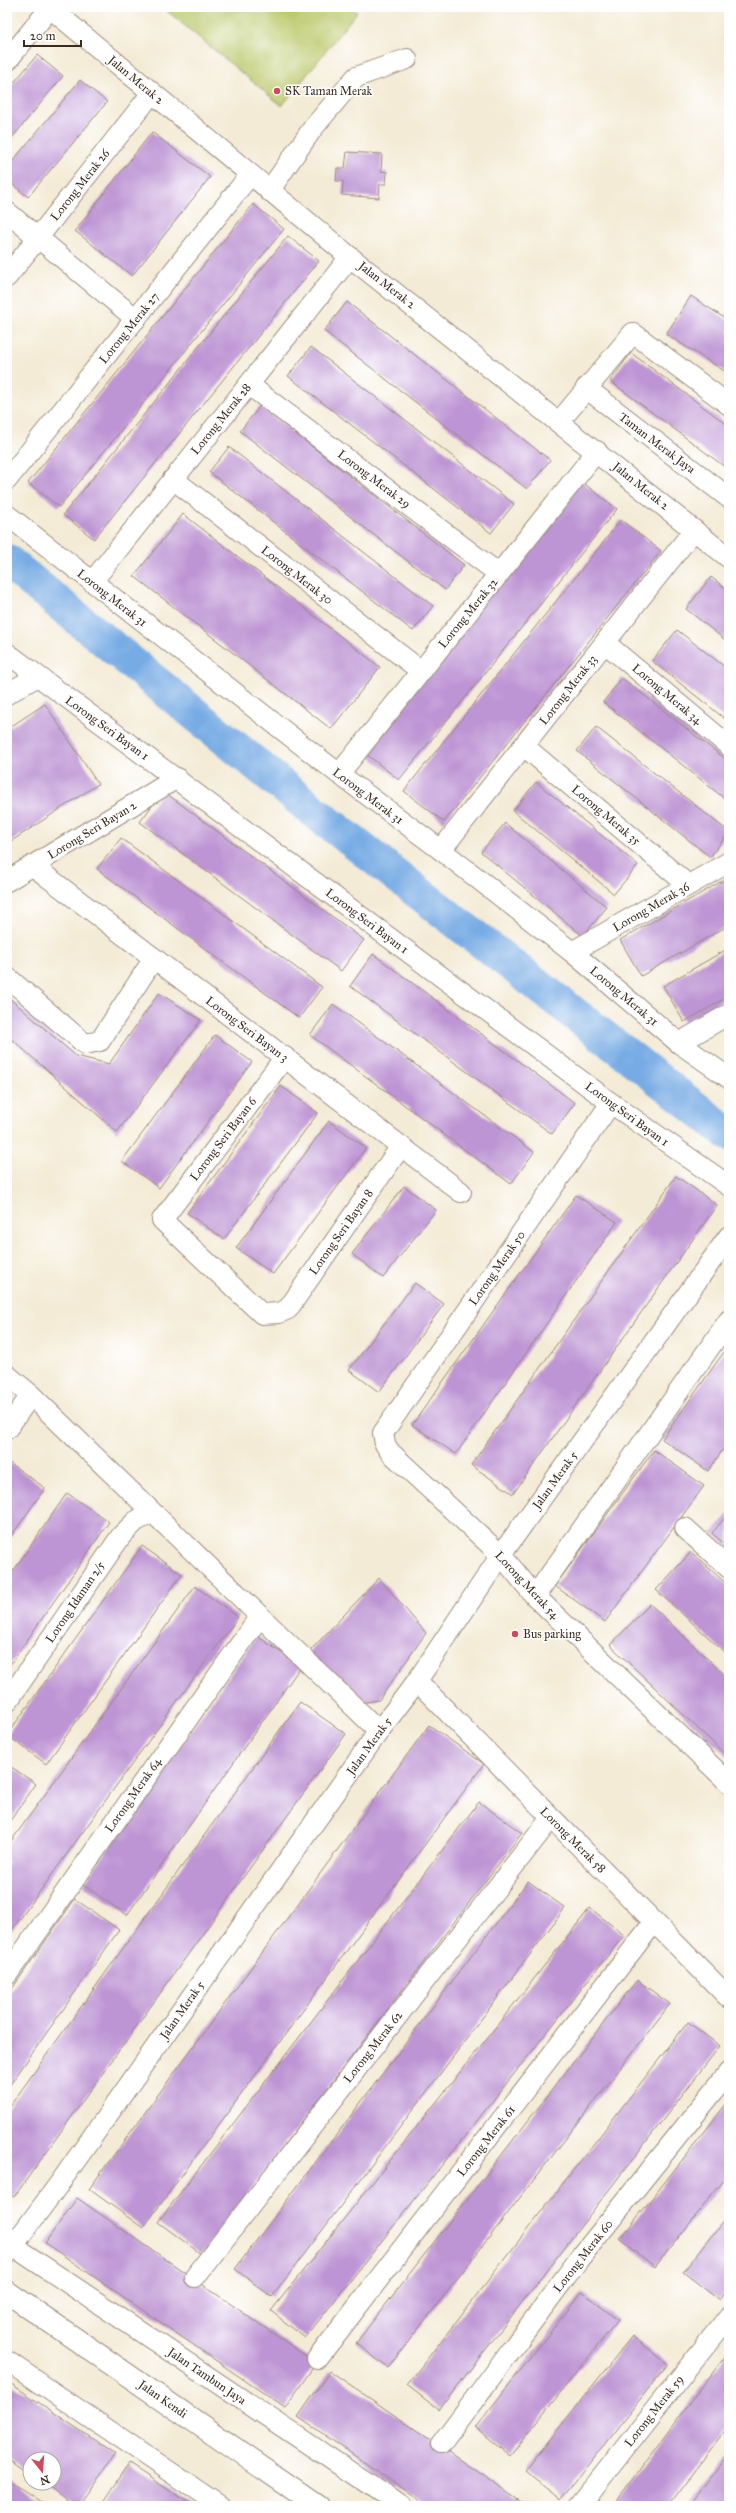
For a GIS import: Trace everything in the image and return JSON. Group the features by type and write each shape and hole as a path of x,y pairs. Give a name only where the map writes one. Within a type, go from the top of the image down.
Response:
{"street":[{"path":"7,62 49,7"},
{"name":"Jalan Merak 2","path":"49,7 350,257 597,451 729,558"},
{"path":"269,191 313,128 356,77 407,59"},
{"name":"Lorong Merak 26","path":"7,277 152,93"},
{"name":"Lorong Merak 27","path":"7,480 250,175"},
{"path":"7,212 136,319"},
{"name":"Lorong Merak 28","path":"92,582 350,257"},
{"path":"559,422 586,388 633,334 729,404"},
{"name":"Lorong Merak 29","path":"249,385 499,574"},
{"name":"Taman Merak Jaya","path":"586,388 729,498"},
{"name":"Lorong Merak 32","path":"339,774 597,451"},
{"name":"Lorong Merak 30","path":"173,479 421,671"},
{"name":"Lorong Merak 31","path":"7,515 339,774 441,850 572,952 679,1043 729,1078"},
{"name":"Lorong Merak 33","path":"441,850 694,530"},
{"name":"Lorong Merak 34","path":"605,643 729,746"},
{"name":"Lorong Seri Bayan 1","path":"7,653 36,677 177,778 611,1103 729,1186"},
{"path":"7,694 36,677"},
{"name":"Lorong Merak 35","path":"524,746 688,885"},
{"name":"Lorong Seri Bayan 2","path":"7,881 177,778"},
{"name":"Lorong Merak 36","path":"572,952 729,862"},
{"name":"Lorong Seri Bayan 3","path":"33,866 461,1192"},
{"path":"7,977 85,1044 100,1041 154,958"},
{"path":"679,1043 729,1014"},
{"name":"Lorong Seri Bayan 6","path":"279,1313 262,1314 162,1220 285,1057"},
{"name":"Lorong Merak 50","path":"383,1434 611,1103"},
{"name":"Lorong Seri Bayan 8","path":"279,1313 288,1309 400,1146"},
{"name":"Jalan Merak 5","path":"9,2247 59,2184 379,1731 417,1681 501,1555 729,1236"},
{"path":"534,1596 729,1320"},
{"path":"7,1375 31,1395 379,1731"},
{"path":"7,1429 31,1395"},
{"name":"Lorong Merak 54","path":"383,1434 385,1444 390,1452 501,1555 534,1596 729,1784"},
{"name":"Lorong Idaman 2/5","path":"7,1702 121,1536 136,1521 152,1512"},
{"path":"685,1528 729,1568"},
{"name":"Lorong Merak 64","path":"7,1975 260,1616"},
{"name":"Lorong Merak 58","path":"417,1681 729,1998"},
{"name":"Lorong Merak 62","path":"195,2277 551,1818"},
{"name":"Lorong Merak 61","path":"317,2359 654,1922"},
{"name":"Lorong Merak 60","path":"441,2444 579,2259 729,2072"},
{"name":"Jalan Tambun Jaya","path":"9,2247 401,2506"},
{"name":"Jalan Kendi","path":"7,2292 318,2506"},
{"name":"Lorong Merak 59","path":"579,2506 729,2316"},
{"path":"7,2361 220,2506"}],"green space":[{"name":"SK Taman Merak","path":"162,7 350,7 357,12 282,106"}],"building":[{"path":"37,55 63,76 7,144 7,91"},
{"path":"80,80 107,102 28,197 7,180 7,168"},
{"path":"152,132 210,177 132,276 75,231"},
{"path":"347,152 382,154 381,171 387,172 386,184 380,184 379,198 342,195 343,181 336,181 337,168 345,168"},
{"path":"253,204 284,229 59,507 28,483"},
{"path":"288,236 319,261 94,539 63,515"},
{"path":"691,296 729,321 729,374 666,334"},
{"path":"347,302 550,460 527,489 324,331"},
{"path":"311,347 514,504 491,533 288,376"},
{"path":"631,353 729,426 729,470 610,381"},
{"path":"260,406 464,565 445,590 240,431"},
{"path":"229,447 433,606 413,631 209,472"},
{"path":"577,478 617,509 399,780 360,749"},
{"path":"183,514 380,667 331,729 134,576"},
{"path":"621,520 661,551 444,822 404,791"},
{"path":"711,577 729,591 729,643 686,609"},
{"path":"677,630 729,670 729,722 652,661"},
{"path":"622,678 729,762 729,802 603,702"},
{"path":"45,704 98,784 7,844 7,729"},
{"path":"596,727 729,832 710,857 577,751"},
{"path":"536,782 638,865 614,894 513,811"},
{"path":"163,791 364,940 341,971 140,822"},
{"path":"505,823 607,907 583,936 481,852"},
{"path":"121,838 322,987 299,1018 97,869"},
{"path":"729,877 729,925 641,976 620,940"},
{"path":"729,948 729,996 684,1022 663,986"},
{"path":"373,954 575,1103 552,1134 350,986"},
{"path":"159,993 201,1020 117,1132 7,1035 7,996 76,1056 109,1064"},
{"path":"333,1004 534,1152 511,1184 310,1035"},
{"path":"215,1035 252,1062 159,1188 122,1161"},
{"path":"281,1086 318,1113 224,1239 187,1213"},
{"path":"329,1121 366,1148 273,1274 236,1248"},
{"path":"676,1176 717,1205 513,1494 471,1465"},
{"path":"404,1186 436,1210 383,1278 352,1254"},
{"path":"576,1195 617,1222 456,1454 412,1425"},
{"path":"415,1283 444,1304 379,1392 349,1370"},
{"path":"729,1345 729,1441 708,1471 662,1439"},
{"path":"654,1450 704,1486 605,1622 555,1586"},
{"path":"8,1462 45,1488 7,1542 7,1463"},
{"path":"67,1493 109,1522 7,1669 7,1580"},
{"path":"729,1513 729,1548 712,1533"},
{"path":"142,1546 182,1574 46,1764 7,1735"},
{"path":"691,1552 729,1586 729,1656 656,1590"},
{"path":"379,1578 426,1633 379,1700 360,1703 308,1653"},
{"path":"195,1586 238,1617 7,1937 7,1847"},
{"path":"650,1604 729,1679 729,1758 610,1645"},
{"path":"257,1636 301,1666 127,1915 83,1885"},
{"path":"300,1702 346,1734 14,2197 7,2193 7,2110"},
{"path":"429,1725 484,1764 143,2228 89,2189"},
{"path":"7,1764 36,1784 7,1825"},
{"path":"479,1802 522,1833 201,2254 158,2222"},
{"path":"528,1881 565,1908 272,2297 235,2269"},
{"path":"75,1899 119,1930 7,2089 7,1996"},
{"path":"590,1908 624,1935 305,2338 271,2311"},
{"path":"637,1980 670,2004 388,2368 356,2343"},
{"path":"688,2022 720,2046 439,2410 407,2385"},
{"path":"727,2103 729,2104 729,2174 655,2267 620,2239"},
{"path":"77,2198 316,2363 285,2408 45,2243"},
{"path":"729,2214 729,2287 719,2300 683,2272"},
{"path":"582,2292 618,2320 510,2456 475,2428"},
{"path":"632,2336 668,2364 561,2499 525,2471"},
{"path":"729,2351 729,2425 668,2506 612,2506"},
{"path":"330,2371 527,2506 428,2506 298,2417"},
{"path":"7,2381 115,2454 78,2506 55,2491 62,2491 62,2451 22,2451 22,2468 7,2458"},
{"path":"729,2454 729,2506 689,2506"},
{"path":"129,2464 193,2506 101,2506"},
{"path":"7,2479 22,2489 22,2491 25,2491 47,2506 7,2506"}],"waterway":[{"path":"7,561 316,813 729,1134"}],"place":[{"name":"SK Taman Merak","path":"277,91"},
{"name":"Bus parking","path":"515,1634"}]}
